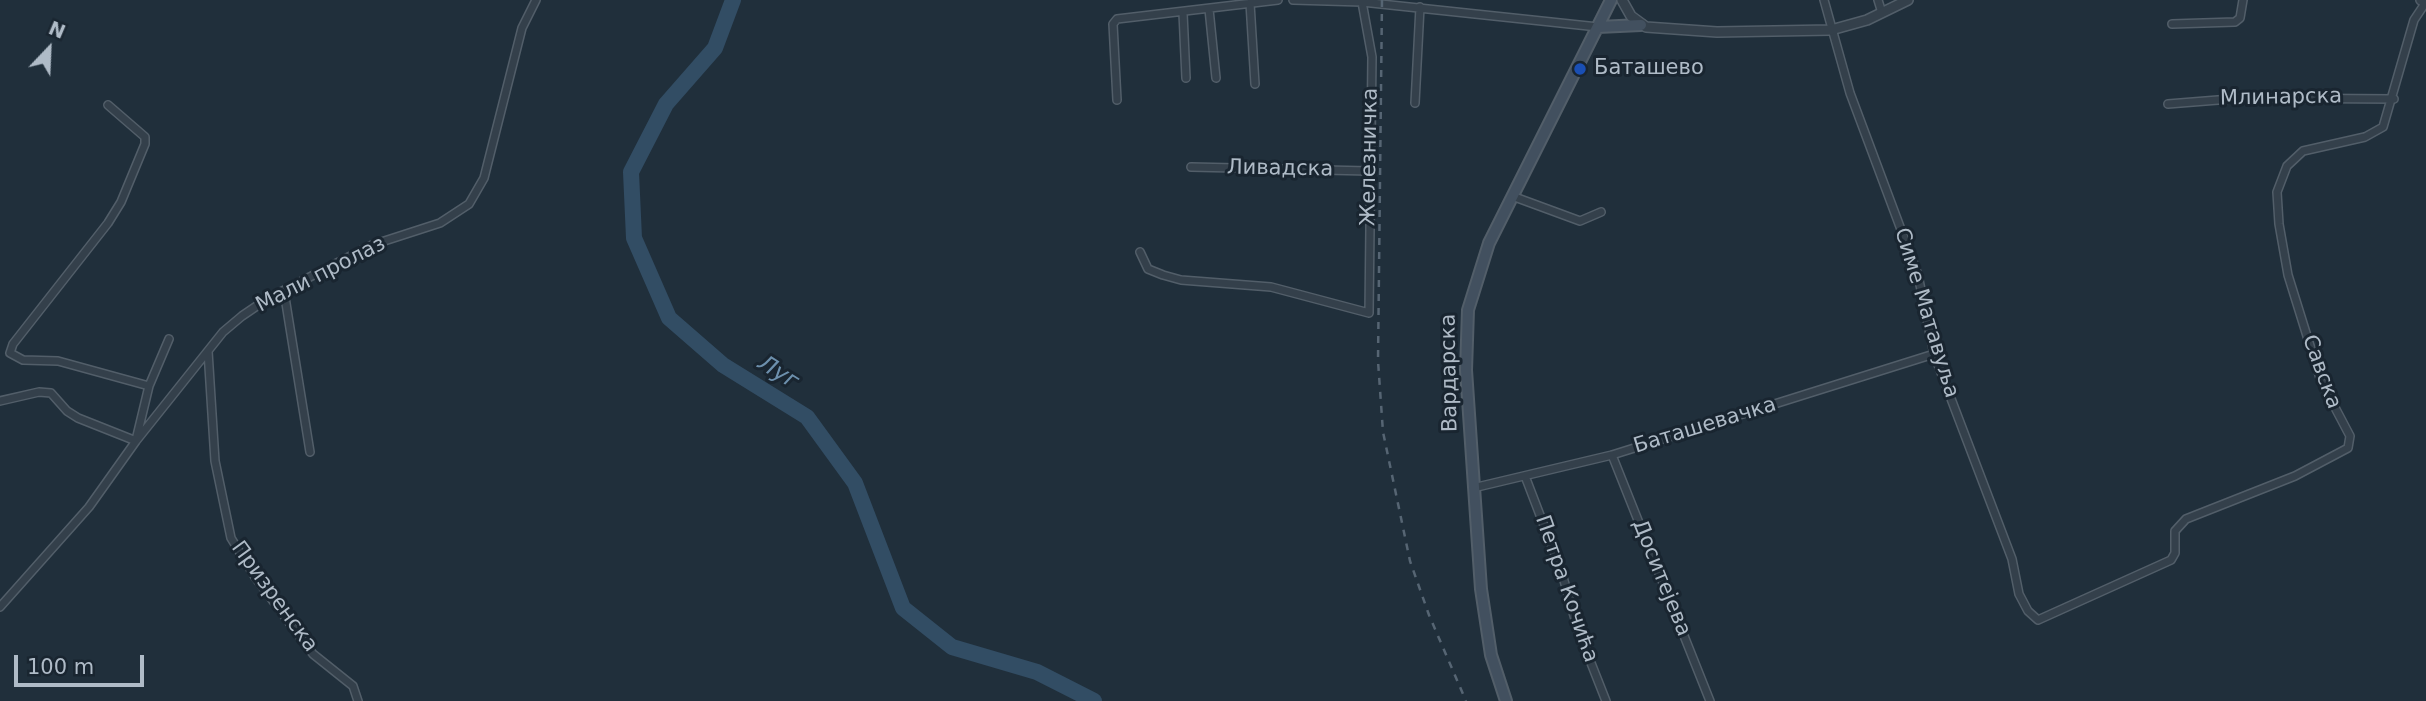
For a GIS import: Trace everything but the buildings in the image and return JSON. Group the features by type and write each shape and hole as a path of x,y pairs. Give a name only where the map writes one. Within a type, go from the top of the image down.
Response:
{"main road":[{"name":"Вардарска","path":"1506,701 1487,634 1465,358 1468,310 1483,256 1611,0"},
{"path":"1598,27 1641,25"}],"street":[{"name":"Мали пролаз","path":"0,607 89,507 136,441 208,351 242,316 372,245 440,223 469,204 484,178 522,28 536,0"},
{"path":"1117,100 1115,21 1278,0"},
{"path":"1293,0 1420,7 1598,27"},
{"path":"1622,0 1628,13 1641,25 1656,30 1703,32 1831,30 1882,13 1908,0"},
{"name":"Симе Матавуља","path":"1824,0 1831,30 1872,156 1918,275 1934,354 2012,559 2019,594 2028,611 2038,620"},
{"path":"1878,0 1882,13"},
{"path":"2172,24 2235,22 2240,18 2243,0"},
{"name":"Савска","path":"2038,620 2171,561 2175,553 2175,531 2186,519 2295,476 2348,448 2350,436 2321,381 2288,275 2279,224 2277,192 2282,174 2293,158 2316,146 2365,137 2384,127 2414,20 2424,1"},
{"name":"Железничка","path":"1140,252 1148,269 1163,275 1271,287 1369,313 1372,57 1362,2"},
{"path":"1250,3 1255,84"},
{"path":"1415,103 1420,7"},
{"path":"1209,9 1216,78"},
{"path":"1183,13 1186,78"},
{"name":"Млинарска","path":"2168,104 2243,98 2394,99"},
{"path":"108,106 145,137 145,144 121,202 108,223 13,344 10,353 23,360 58,361 149,386"},
{"name":"Ливадска","path":"1191,167 1369,171"},
{"path":"1512,197 1580,221 1601,212"},
{"path":"284,291 310,452"},
{"path":"0,401 39,392 51,393 67,411 78,418 136,441 149,386 169,339"},
{"name":"Призренска","path":"208,351 215,461 231,538 255,577 313,654 353,686 358,701"},
{"name":"Баташевачка","path":"1474,488 1612,455 1934,354"},
{"name":"Доситејева","path":"1612,455 1710,701"},
{"name":"Петра Кочића","path":"1525,477 1606,701"}],"waterway":[{"name":"Луг","path":"733,0 715,48 666,104 631,172 634,238 669,318 723,365 807,417 855,483 903,608 952,647 1037,672 1094,701"}],"railway":[{"path":"1382,0 1378,361 1383,432 1410,561 1429,615 1466,701"}],"place":[{"name":"Баташево","path":"1580,69"}]}
